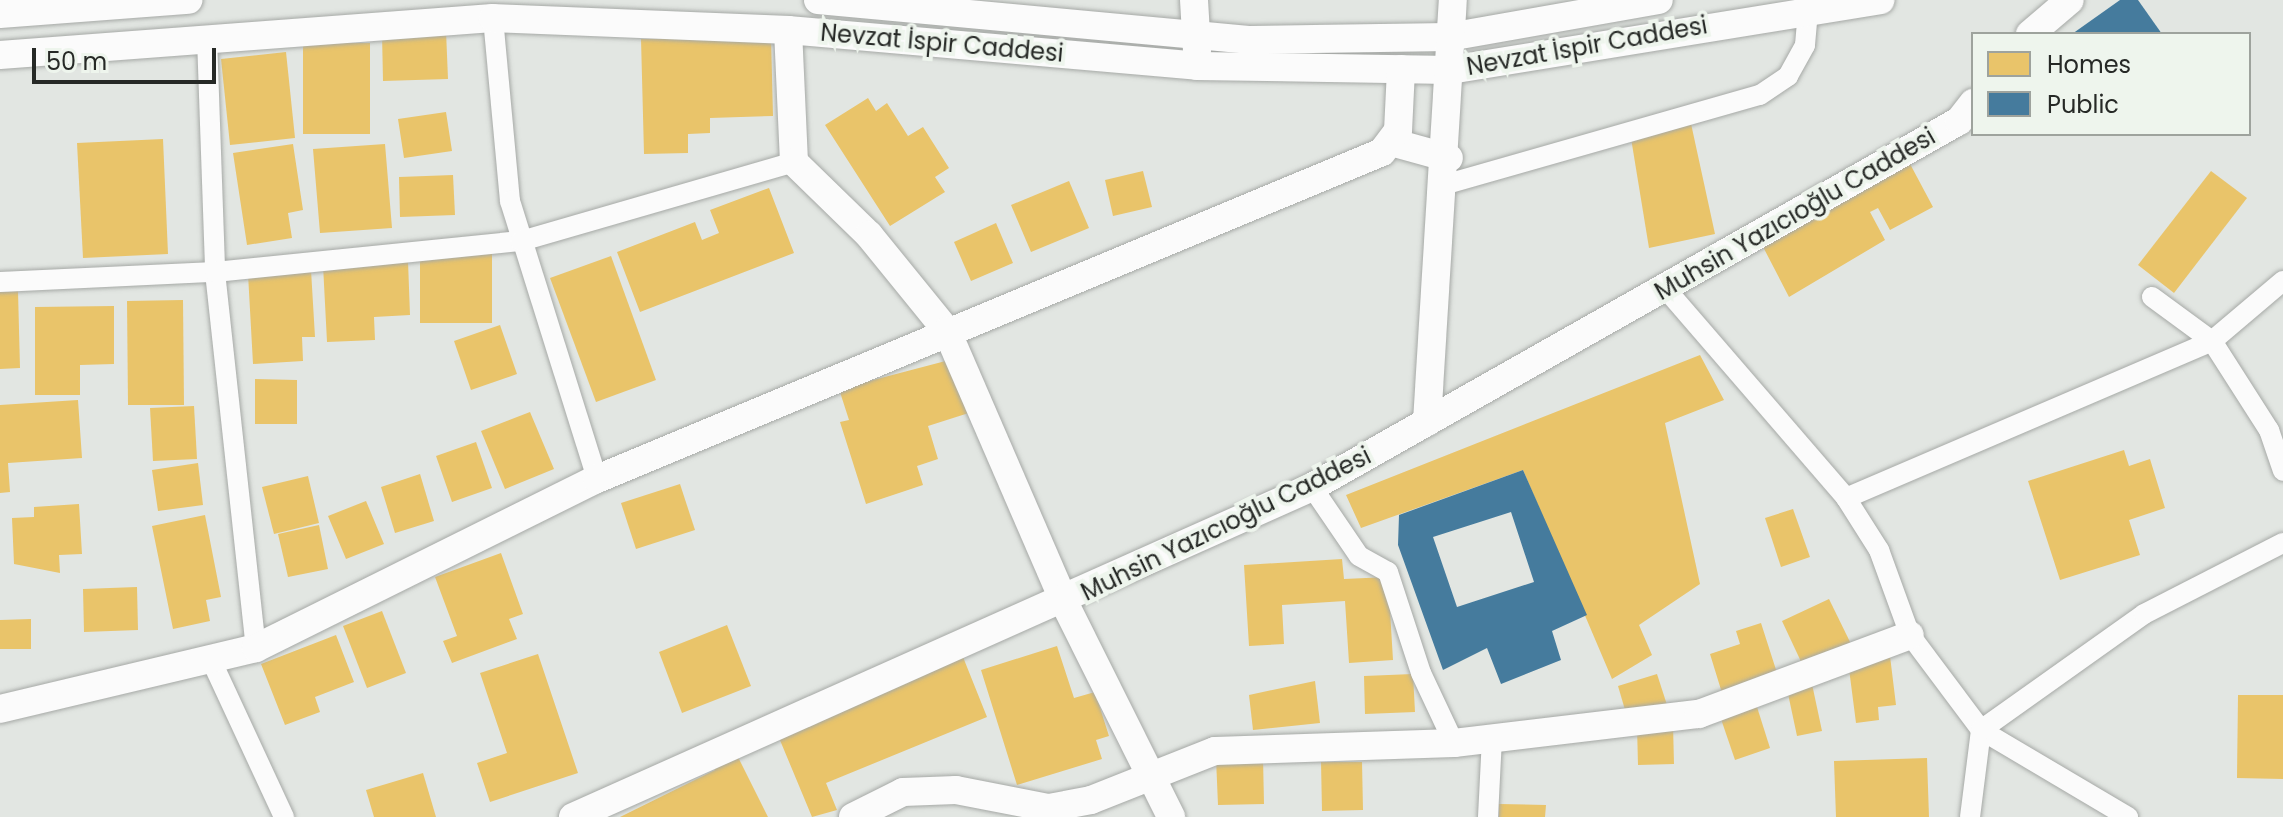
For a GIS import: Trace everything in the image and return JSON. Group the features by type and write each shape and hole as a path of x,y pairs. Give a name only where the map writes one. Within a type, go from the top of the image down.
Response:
{"street":[{"path":"0,14 188,0"},
{"name":"Nevzat İspir Caddesi","path":"818,0 1196,36 1449,37 1659,0"},
{"path":"1194,0 1197,66"},
{"path":"1427,422 1448,171 1449,37 1453,0"},
{"name":"Nevzat İspir Caddesi","path":"0,55 493,18 788,30 1197,66 1450,70 1880,0"},
{"path":"2032,32 2070,0"},
{"path":"1391,142 1448,171 1760,95 1788,76 1805,45 1808,10"},
{"path":"493,18 510,201 597,479"},
{"path":"788,30 794,162 869,235 947,331 1064,602 1146,773 1171,817"},
{"path":"207,38 215,272 256,648"},
{"path":"0,709 213,664 256,648 597,479 1382,152 1391,142 1402,111 1401,69"},
{"name":"Muhsin Yazıcıoğlu Caddesi","path":"573,817 1064,602 1312,487 1665,288 1890,154 1959,121 1971,106"},
{"path":"0,282 215,272 521,241 794,162"},
{"path":"1665,288 1846,498 1879,550 1910,635 1981,730 2128,817"},
{"path":"1846,498 2212,341 2281,289"},
{"path":"2152,297 2212,341 2269,430 2283,471"},
{"path":"1312,487 1359,556 1388,572 1421,673 1454,743"},
{"path":"1970,817 1981,730 2144,614 2283,543"},
{"path":"853,817 903,792 956,790 1049,808 1091,800 1146,773 1215,751 1454,743 1699,714 1910,635"},
{"path":"213,664 284,817"},
{"path":"1488,817 1492,739"}],"building: Homes":[{"path":"446,31 448,79 383,81 382,33"},
{"path":"771,36 773,116 710,118 710,133 688,134 688,153 644,154 641,39"},
{"path":"303,43 370,43 370,134 303,134"},
{"path":"286,52 295,138 230,145 221,59"},
{"path":"868,98 876,111 887,103 908,136 923,127 949,168 935,177 945,192 890,226 825,125"},
{"path":"446,112 452,151 404,158 398,119"},
{"path":"1690,119 1715,234 1649,248 1630,132"},
{"path":"163,139 168,254 83,258 77,143"},
{"path":"293,144 303,210 288,213 292,238 247,245 233,153"},
{"path":"385,144 392,228 320,233 313,149"},
{"path":"1909,162 1933,207 1890,230 1878,208 1870,212 1885,240 1789,297 1760,241"},
{"path":"1143,171 1152,207 1113,216 1105,180"},
{"path":"2211,171 2247,198 2174,293 2138,265"},
{"path":"453,175 455,215 400,217 399,177"},
{"path":"1069,181 1089,228 1031,252 1011,205"},
{"path":"769,188 794,253 640,312 617,252 695,222 702,240 719,233 710,210"},
{"path":"996,223 1013,263 971,281 954,242"},
{"path":"420,253 492,253 492,323 420,323"},
{"path":"611,256 656,380 596,402 550,278"},
{"path":"408,261 410,315 374,317 375,340 327,342 323,265"},
{"path":"311,270 315,337 302,337 303,361 253,364 248,274"},
{"path":"18,291 20,368 0,369 0,292"},
{"path":"183,300 184,405 128,405 127,301"},
{"path":"114,306 114,364 80,365 80,395 35,395 35,307"},
{"path":"500,325 517,374 471,390 454,341"},
{"path":"1700,355 1724,400 1665,423 1700,584 1639,625 1652,655 1612,679 1523,470 1361,528 1346,495"},
{"path":"957,358 975,411 928,426 938,459 917,466 923,485 866,504 840,422 849,420 839,389"},
{"path":"255,379 297,380 297,424 255,424"},
{"path":"78,400 82,458 8,463 10,492 0,493 0,405"},
{"path":"194,406 197,459 153,461 150,408"},
{"path":"530,412 554,469 505,489 481,431"},
{"path":"476,442 492,488 452,502 436,456"},
{"path":"2124,450 2129,466 2150,459 2165,508 2129,520 2140,555 2060,580 2028,481"},
{"path":"198,463 203,505 158,511 152,470"},
{"path":"420,474 434,521 395,533 381,487"},
{"path":"308,476 319,523 274,534 262,487"},
{"path":"680,484 695,530 636,549 621,503"},
{"path":"366,501 384,544 346,559 328,516"},
{"path":"79,504 82,554 59,555 60,573 14,564 12,518 34,517 34,507"},
{"path":"1793,509 1810,557 1781,567 1765,518"},
{"path":"205,515 221,597 206,600 210,621 173,629 152,526"},
{"path":"319,525 328,569 288,577 278,534"},
{"path":"501,553 523,614 509,619 517,639 452,663 443,641 457,636 435,577"},
{"path":"1342,559 1344,579 1388,577 1393,660 1349,663 1345,601 1282,605 1284,644 1249,646 1244,565"},
{"path":"137,587 138,630 84,632 83,589"},
{"path":"1829,599 1852,646 1804,668 1782,621"},
{"path":"382,611 406,673 367,688 343,626"},
{"path":"31,619 31,649 0,649 0,620"},
{"path":"1761,623 1778,676 1722,693 1710,654 1740,644 1736,631"},
{"path":"727,625 751,686 682,713 659,652"},
{"path":"336,635 354,682 315,697 320,712 285,725 261,664"},
{"path":"1057,646 1074,698 1095,692 1109,736 1096,740 1102,759 1017,785 981,670"},
{"path":"538,654 578,773 490,802 477,763 507,753 480,673"},
{"path":"1890,656 1896,705 1878,707 1879,720 1856,723 1848,661"},
{"path":"963,657 987,717 826,783 837,810 812,817 777,733"},
{"path":"1413,674 1415,712 1365,714 1364,676"},
{"path":"1657,674 1668,708 1628,720 1618,686"},
{"path":"1315,681 1320,723 1253,730 1249,695"},
{"path":"1812,684 1822,731 1797,736 1787,689"},
{"path":"2238,695 2283,695 2283,779 2237,778"},
{"path":"1757,707 1770,748 1735,760 1721,719"},
{"path":"1673,725 1674,764 1638,765 1637,726"},
{"path":"735,751 768,817 620,817 715,770 711,763"},
{"path":"1263,757 1264,804 1218,805 1216,758"},
{"path":"1927,758 1929,817 1836,817 1834,761"},
{"path":"1321,762 1362,762 1363,810 1322,811"},
{"path":"423,773 436,817 374,817 366,790"},
{"path":"1499,804 1546,805 1545,817 1499,817"}],"building: Public":[{"path":"2120,0 2138,0 2161,32 2075,32"},
{"path":"1523,470 1587,615 1552,631 1561,660 1501,684 1487,648 1443,670 1398,545 1399,515","holes":["1511,512 1534,582 1457,607 1433,537"]}]}
